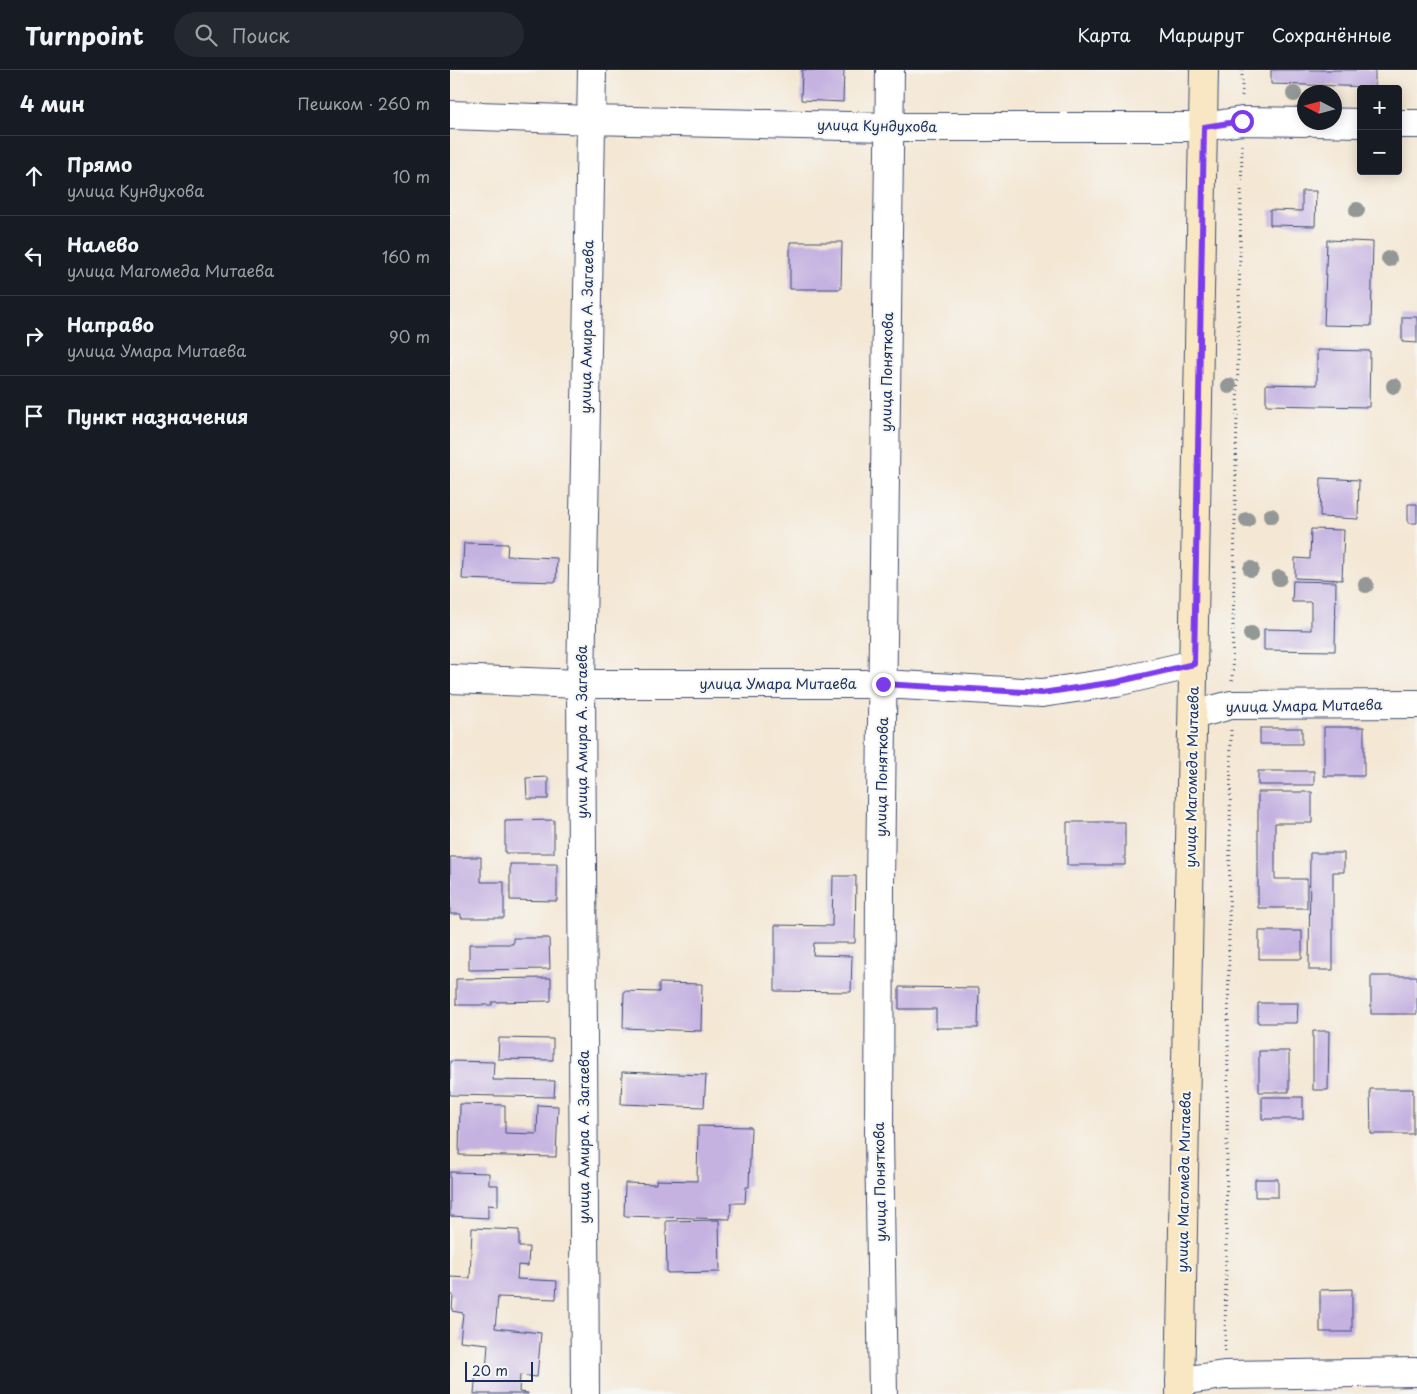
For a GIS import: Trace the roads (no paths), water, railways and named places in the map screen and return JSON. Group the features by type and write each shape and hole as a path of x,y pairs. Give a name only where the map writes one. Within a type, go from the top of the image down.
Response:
{"street":[{"name":"улица Амира А. Загаева","path":"585,1394 581,684 592,70"},
{"name":"улица Поняткова","path":"883,1394 879,1135 890,70"},
{"name":"улица Магомеда Митаева","path":"1180,1388 1204,70"},
{"name":"улица Кундухова","path":"450,115 889,127 1204,127 1242,121 1297,122"},
{"path":"1342,123 1357,123"},
{"path":"1402,124 1417,124"},
{"name":"улица Умара Митаева","path":"450,679 581,684 883,684 1042,693 1116,682 1194,664"},
{"name":"улица Умара Митаева","path":"1193,715 1231,705 1417,704"},
{"path":"1180,1388 1224,1375 1417,1372"}]}
